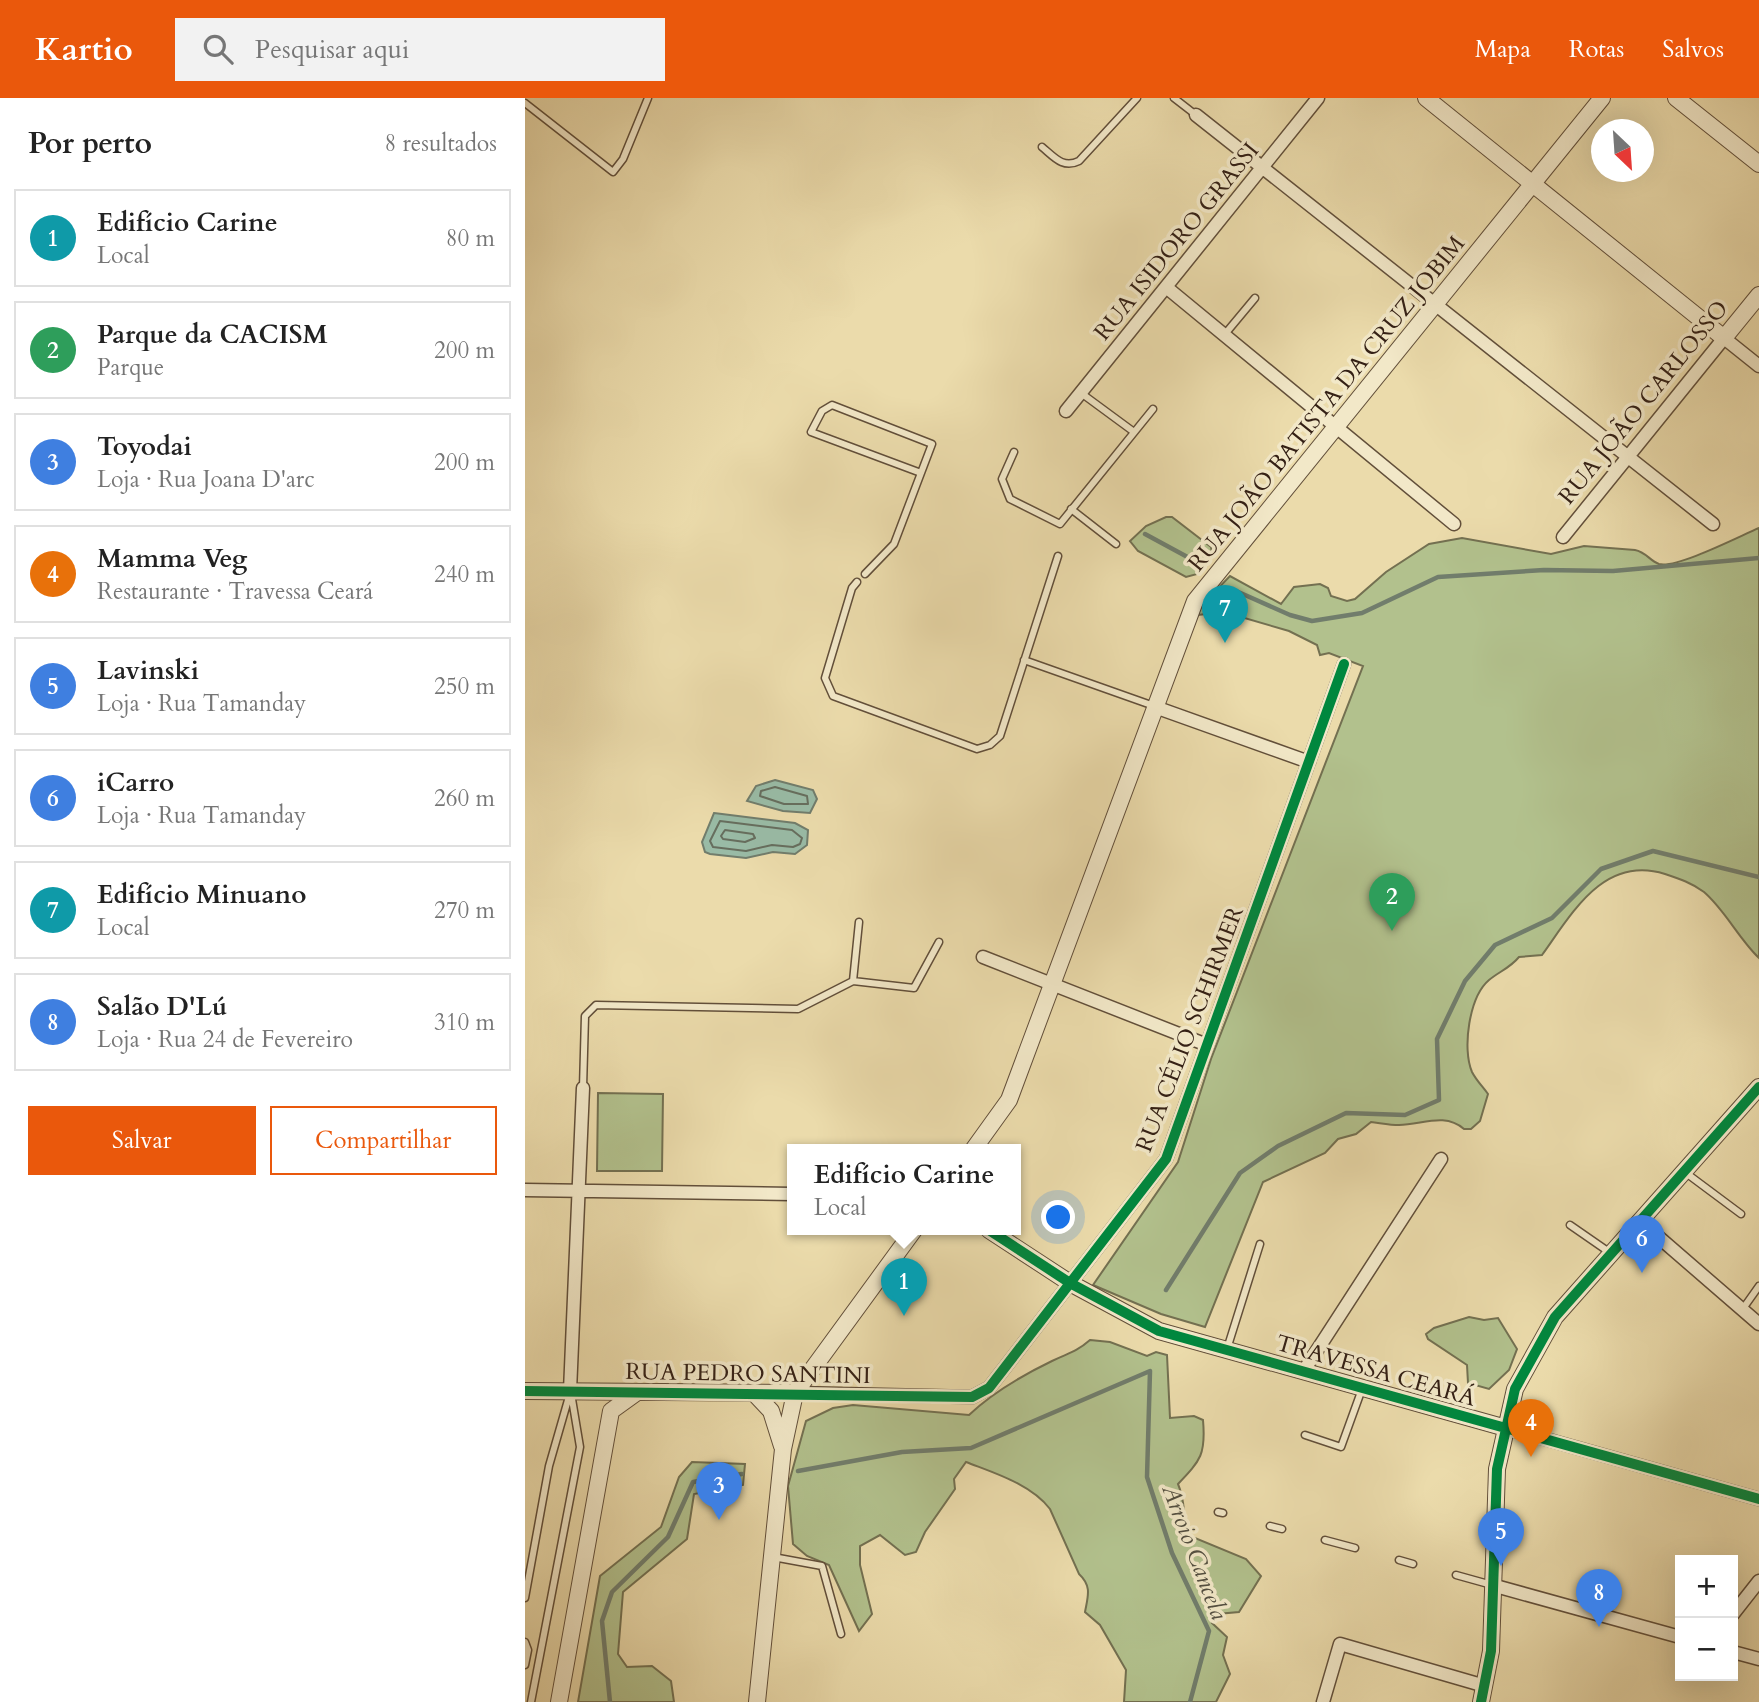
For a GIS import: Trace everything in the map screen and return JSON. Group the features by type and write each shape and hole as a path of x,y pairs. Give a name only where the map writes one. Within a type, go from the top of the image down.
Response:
{"street":[{"name":"RUA ISIDORO GRASSI","path":"1066,411 1318,98"},
{"path":"1426,98 1759,366"},
{"name":"RUA JOÃO BATISTA DA CRUZ JOBIM","path":"976,1144 1009,1100 1195,601 1602,98"},
{"path":"1676,98 1759,164"},
{"path":"1196,115 1713,524"},
{"path":"1165,287 1454,524"},
{"name":"RUA JOÃO CARLOSSO","path":"1563,537 1759,295"},
{"name":"RUA CÉLIO SCHIRMER","path":"971,1397 989,1388 1166,1159 1344,664"},
{"path":"1155,707 1309,762"},
{"path":"983,957 1207,1045"},
{"path":"1481,1702 1491,1651 1497,1469 1515,1389 1555,1317 1759,1087"},
{"path":"570,1391 583,1088"},
{"path":"1303,1372 1441,1159"},
{"path":"525,1190 787,1194"},
{"path":"1640,1222 1759,1324"},
{"path":"757,1702 783,1449 795,1393 909,1235"},
{"name":"TRAVESSA CEARÁ","path":"997,1235 1070,1283 1159,1331 1759,1499"},
{"name":"RUA PEDRO SANTINI","path":"525,1391 971,1397"},
{"path":"596,1392 611,1411"},
{"path":"559,1702 611,1411 636,1392"},
{"path":"755,1394 771,1411 783,1449"},
{"path":"1738,1608 1759,1581"},
{"path":"1492,1585 1675,1636"},
{"path":"1323,1702 1340,1644 1485,1686"},
{"path":"1738,1653 1759,1659"}],"lane":[{"path":"525,103 613,172 622,159 648,98"},
{"path":"1042,148 1062,164 1071,165 1079,161 1137,98"},
{"path":"1174,98 1196,115"},
{"path":"1224,335 1255,298"},
{"path":"1080,393 1134,432"},
{"path":"866,574 894,544 921,473 932,444 832,405 822,411 811,432 921,473"},
{"path":"1014,452 1002,479 1010,499 1060,524 1153,409"},
{"path":"1071,509 1116,544"},
{"path":"857,582 852,588 825,678 833,696 977,750 990,745 1000,736 1058,556"},
{"path":"1024,660 1155,707"},
{"path":"853,981 859,922"},
{"path":"583,1088 585,1016 596,1005 798,1009 853,981 914,988 939,942"},
{"path":"1685,1171 1741,1214"},
{"path":"1570,1225 1612,1254"},
{"path":"1227,1350 1261,1244"},
{"path":"1742,1310 1759,1286"},
{"path":"1305,1435 1341,1447 1363,1387"},
{"path":"525,1598 549,1465 570,1391"},
{"path":"531,1702 580,1447 570,1391"},
{"path":"1270,1526 1282,1529"},
{"path":"1325,1540 1355,1548"},
{"path":"772,1557 822,1566 841,1634"},
{"path":"1399,1560 1413,1564"},
{"path":"1456,1575 1492,1585"},
{"path":"525,1642 528,1650 525,1665"}],"shaded area":[{"path":"1172,517 1211,547 1212,554 1201,573 1186,577 1138,551 1130,541 1146,526"},
{"path":"1759,528 1759,958 1712,899 1690,884 1665,874 1643,870 1624,873 1607,880 1578,905 1542,955 1519,957 1482,988 1469,1024 1468,1050 1472,1072 1488,1094 1480,1121 1471,1129 1441,1120 1399,1125 1371,1122 1356,1134 1338,1139 1325,1153 1263,1182 1205,1327 1161,1314 1093,1285 1178,1162 1211,1059 1363,666 1329,653 1320,655 1317,645 1289,631 1224,612 1197,615 1200,607 1230,576 1281,604 1294,587 1320,584 1328,588 1331,596 1347,601 1355,599 1386,572 1429,544 1462,538 1551,554 1584,546 1635,550 1656,563 1667,564 1693,557"},
{"path":"598,1093 663,1094 662,1171 597,1171"},
{"path":"1469,1317 1484,1320 1498,1318 1517,1349 1509,1370 1489,1389 1468,1383 1467,1365 1428,1339 1426,1334 1434,1328"},
{"path":"1090,1340 1110,1342 1147,1356 1156,1352 1167,1355 1170,1418 1194,1416 1203,1420 1204,1441 1200,1456 1178,1484 1190,1536 1246,1559 1261,1576 1239,1612 1217,1614 1212,1623 1227,1637 1223,1655 1230,1674 1216,1702 1124,1702 1126,1670 1100,1625 1085,1612 1088,1596 1086,1583 1079,1574 1050,1509 1022,1486 966,1462 954,1479 955,1489 925,1532 916,1552 905,1555 880,1535 860,1546 860,1565 872,1614 859,1631 829,1565 807,1556 793,1544 788,1486 806,1421 833,1408 853,1405 969,1415 1008,1385"},
{"path":"692,1462 745,1464 743,1485 694,1494 687,1539 623,1592 618,1654 627,1667 652,1666 671,1681 674,1702 578,1702 600,1576 661,1527 679,1477"}],"water":[{"path":"775,780 813,790 817,799 810,813 783,811 747,801 756,786"},
{"path":"714,813 795,823 808,830 807,845 795,854 773,852 746,858 710,854 705,852 702,842"}],"waterway":[{"path":"1145,534 1193,560"},
{"path":"1236,591 1290,615 1312,621 1362,613 1438,577 1544,570 1613,571 1759,558"},
{"name":"Arroio Cancela","path":"1166,1290 1240,1173 1278,1146 1346,1113 1405,1115 1439,1100 1437,1039 1465,981 1495,945 1552,918 1601,869 1653,851 1759,877"},
{"path":"798,1471 902,1452 971,1448 1150,1371 1147,1477 1172,1553 1209,1631 1190,1702"},
{"path":"610,1702 602,1621 612,1592 668,1537 693,1482 742,1474"}],"cycle path":[{"path":"525,1391 972,1397 989,1388 1166,1159 1344,664"},
{"path":"1481,1702 1491,1651 1497,1469 1515,1389 1555,1317 1759,1087"},
{"path":"997,1235 1070,1283 1159,1331 1759,1499"}],"place":[{"name":"Edifício Minuano","path":"1225,643"},
{"name":"Parque da CACISM","path":"1392,931"},
{"name":"iCarro","path":"1642,1273"},
{"name":"Edifício Carine","path":"904,1316"},
{"name":"Mamma Veg","path":"1531,1457"},
{"name":"Toyodai","path":"719,1520"},
{"name":"Lavinski","path":"1501,1566"},
{"name":"Salão D'Lú","path":"1599,1627"}]}
